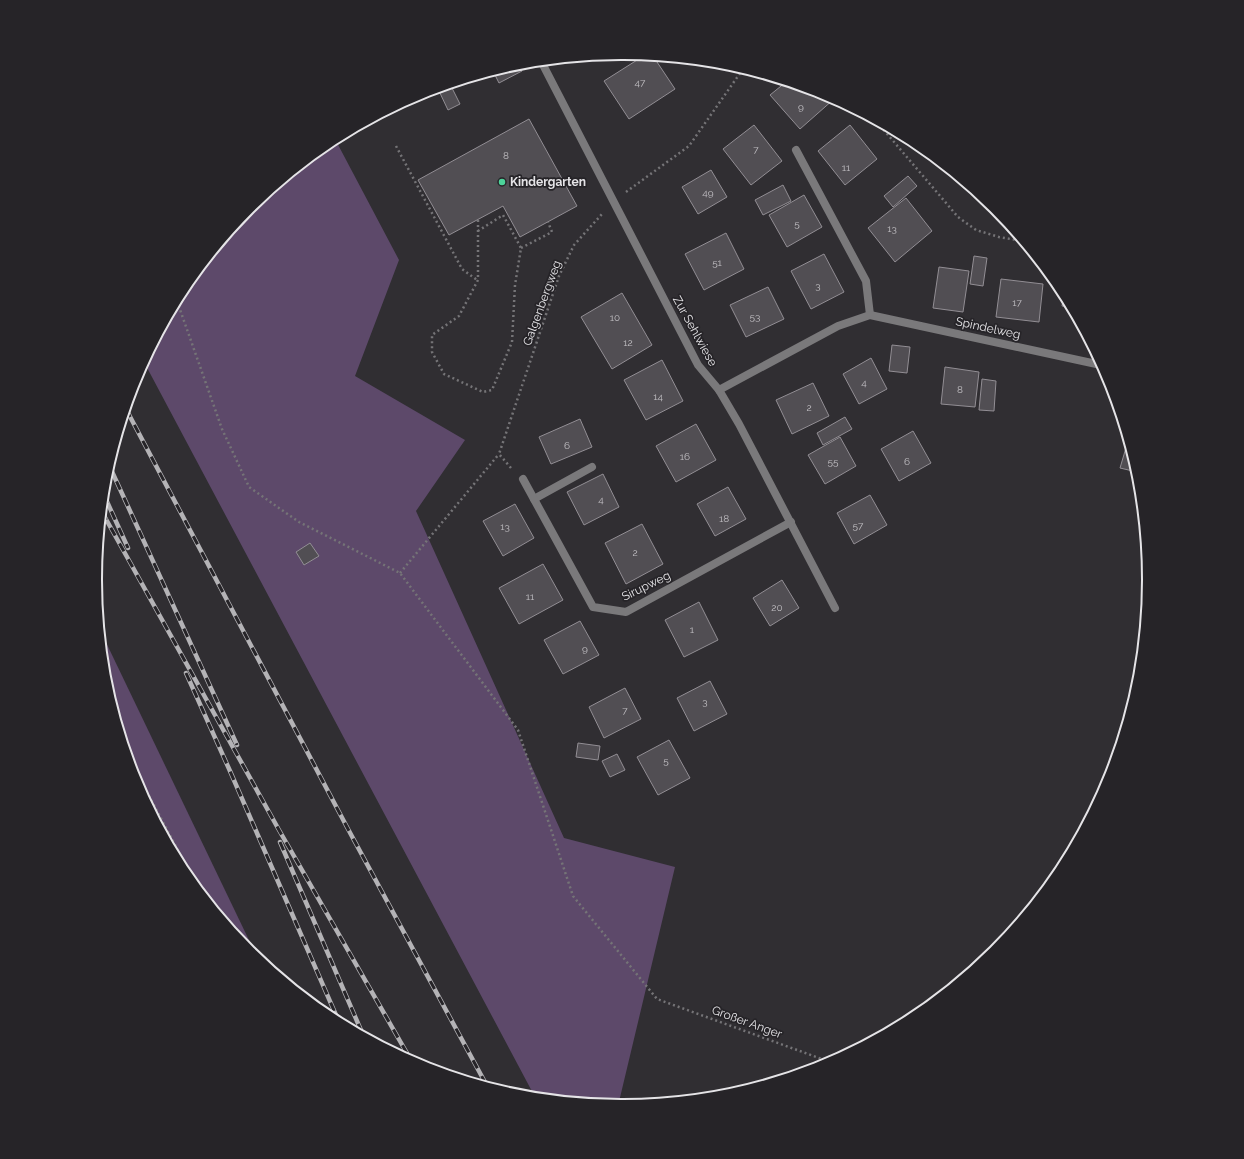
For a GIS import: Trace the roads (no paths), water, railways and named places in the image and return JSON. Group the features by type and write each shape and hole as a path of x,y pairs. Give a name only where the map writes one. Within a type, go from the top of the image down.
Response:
{"street":[{"name":"Zur Sehlwiese","path":"544,66 698,365 719,390 739,424 835,608"},
{"path":"719,390 838,326 870,315 866,281 796,150"},
{"name":"Spindelweg","path":"870,315 1094,364"},
{"path":"534,499 592,467"},
{"name":"Sirupweg","path":"523,479 593,607 626,612 791,522"}],"railway":[{"path":"129,415 348,829 484,1080"},
{"path":"113,474 237,745"},
{"path":"108,504 128,548"},
{"path":"106,520 279,830 406,1051"},
{"path":"186,673 335,1012"},
{"path":"280,842 360,1028"}],"place":[{"name":"Kindergarten","path":"502,182"}]}
